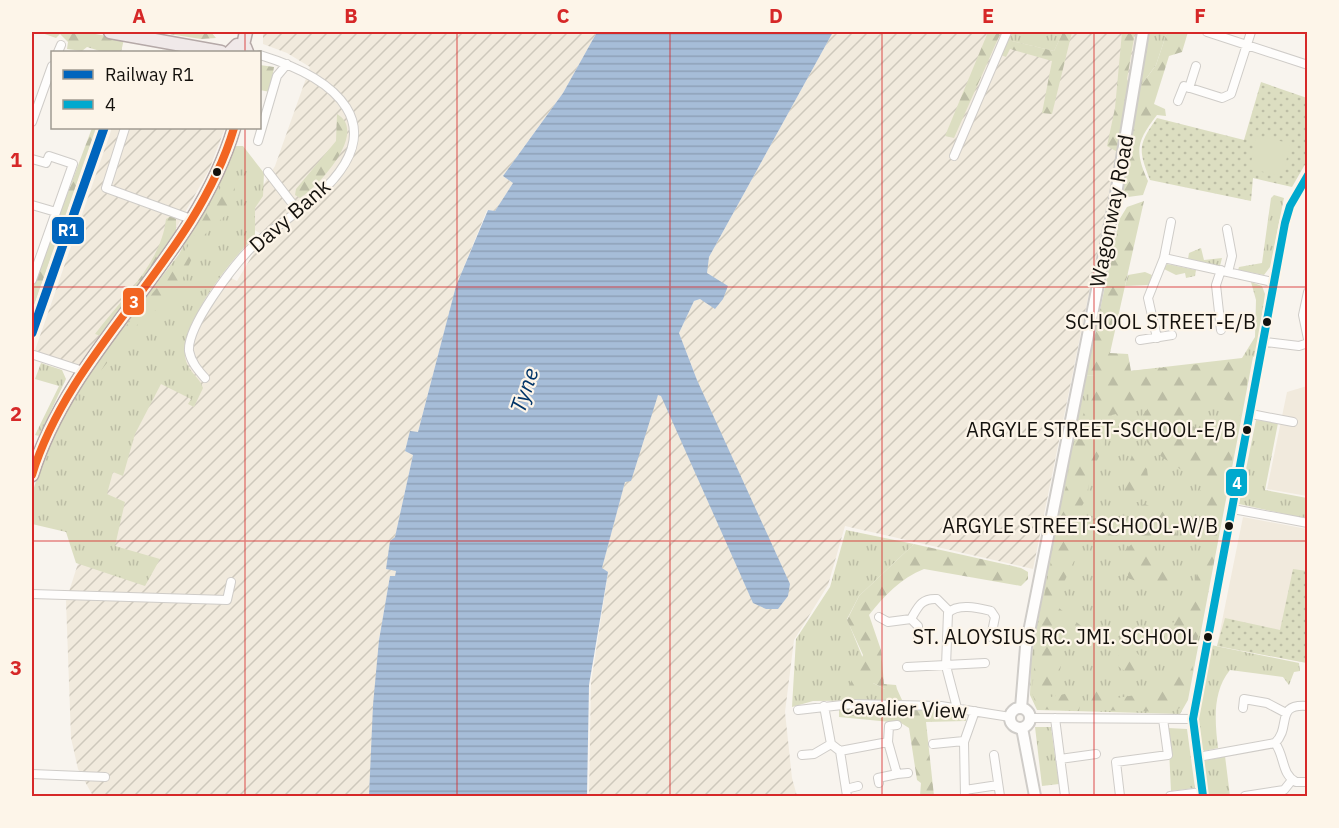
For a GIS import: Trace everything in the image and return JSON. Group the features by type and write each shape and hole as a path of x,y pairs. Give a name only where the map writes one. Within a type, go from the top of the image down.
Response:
{"main road":[{"path":"110,32 215,51"},
{"path":"231,51 235,45 247,50 246,32"},
{"name":"Wagonway Road","path":"1022,708 1026,646 1116,194 1143,32"},
{"path":"32,475 50,424 82,371 162,265 191,219 214,176 234,129"},
{"path":"1022,708 1029,712 1031,718 1029,724 1022,728 1013,725 1010,717 1014,710 1022,708"},
{"path":"1022,728 1035,796"}],"street":[{"path":"954,156 1007,32"},
{"path":"1207,32 1308,65"},
{"path":"1186,87 1227,98 1231,94 1251,32"},
{"name":"Davy Bank","path":"205,378 196,369 189,349 192,334 206,309 248,251 298,211 335,177 354,141 352,118 347,105 330,88 287,64 261,55"},
{"path":"261,127 277,76 287,64"},
{"path":"1178,101 1196,66"},
{"path":"32,122 51,69"},
{"path":"43,92 51,96"},
{"path":"125,129 106,188 191,219"},
{"path":"258,141 261,129"},
{"path":"32,159 46,163 49,156 73,164 56,212 36,255 32,280"},
{"path":"268,172 298,211"},
{"path":"1170,796 1203,794 1193,719 1265,342 1273,282 1290,206 1308,175"},
{"path":"32,206 56,212"},
{"path":"1157,338 1148,298 1164,258 1171,222"},
{"path":"1221,330 1216,285 1232,256 1227,229"},
{"path":"1164,258 1273,282"},
{"path":"1265,342 1299,346 1308,341 1303,315 1307,296"},
{"path":"1140,340 1172,335"},
{"path":"34,355 82,371"},
{"path":"1251,414 1293,422"},
{"path":"1233,509 1308,523"},
{"path":"32,594 226,600 231,582"},
{"path":"911,619 921,602 927,599 937,599 949,611"},
{"path":"949,611 971,607 991,610 995,617 991,637"},
{"path":"949,611 945,621 946,666 957,708"},
{"path":"879,617 888,622 911,619"},
{"path":"911,619 918,626 918,638"},
{"path":"907,667 985,663"},
{"path":"1243,708 1244,699 1267,703 1286,713"},
{"name":"Cavalier View","path":"798,710 851,704 957,708 1010,717"},
{"path":"1198,757 1275,743 1282,733 1286,713 1295,705 1308,706"},
{"path":"824,706 831,744 840,751 846,793 858,786"},
{"path":"975,711 964,741 965,793 998,785"},
{"path":"1031,718 1193,719"},
{"path":"1055,718 1065,796"},
{"path":"1120,796 1116,762 1168,755 1163,719"},
{"path":"897,725 889,726 888,742 897,774"},
{"path":"933,744 964,741"},
{"path":"840,751 888,742"},
{"path":"1275,743 1280,749 1285,771 1292,780 1308,782"},
{"path":"802,755 814,754 831,744"},
{"path":"994,754 1000,796"},
{"path":"1060,759 1096,754"},
{"path":"879,783 878,777 908,773"},
{"path":"32,774 105,777"},
{"path":"1245,796 1284,790 1292,780"}],"shaded area":[{"path":"263,32 597,32 563,93 503,176 513,183 495,211 487,210 456,286 418,432 411,431 405,451 413,455 395,537 390,541 387,569 396,570 395,576 390,576 379,640 369,796 93,796 78,769 71,738 66,601 128,407 223,274 237,281 264,236 241,221 275,166 310,67 287,53 263,44"},
{"path":"833,32 1138,32 1117,155 1033,569 845,526 828,585 794,640 785,712 792,778 797,796 589,796 591,683 608,573 602,568 625,482 658,395 697,380 679,333 694,301 700,299 709,257"},
{"path":"112,129 225,129 209,170 161,255 74,372 32,359"},
{"path":"1307,386 1307,496 1267,489 1287,392"},
{"path":"1243,517 1307,529 1307,663 1217,646"}],"green space":[{"path":"39,32 84,32 124,39 121,51 100,51 87,47 82,51 67,49 68,42 60,34 56,38"},
{"path":"156,32 211,32 216,38 201,39"},
{"path":"988,32 1001,32 954,138 945,136"},
{"path":"1012,32 1063,32 1054,51 1008,40"},
{"path":"1063,32 1072,32 1052,114 1042,113 1052,61 1010,49 1006,57 1001,55 1008,40 1054,51"},
{"path":"1122,32 1135,32 1127,79 1130,86 1121,154 1107,146 1115,108"},
{"path":"1146,32 1167,32 1156,65 1140,87"},
{"path":"1167,32 1188,32 1182,52 1169,56 1154,104 1165,109 1166,116 1157,115 1145,132 1140,146 1139,153 1148,181 1143,195 1128,197 1121,194 1140,87 1156,65"},
{"path":"261,65 274,67 270,92 261,90"},
{"path":"1261,82 1307,98 1307,161 1292,187 1253,178 1251,201 1150,180 1143,161 1142,148 1146,135 1157,118 1244,140"},
{"path":"337,114 345,122 347,133 344,146 318,183 300,198 295,195 296,189 336,141"},
{"path":"92,129 96,129 32,311 32,288"},
{"path":"1256,136 1290,143 1283,176 1250,169"},
{"path":"236,146 243,146 264,173 263,196 255,208 255,236 233,260 208,294 189,330 185,347 186,361 203,388 194,407 188,404 191,399 161,384 135,434 123,476 113,472 107,494 125,502 115,546 160,559 145,586 76,563 66,532 32,524 32,494 46,448 89,372 179,254"},
{"path":"233,172 235,192 230,211 202,237 175,295 138,324 99,373 91,369 182,257 227,176"},
{"path":"1274,195 1284,198 1270,267 1264,275 1238,270 1239,267 1262,263 1271,198"},
{"path":"1144,201 1110,353 1128,354 1131,371 1252,359 1235,438 1230,443 1222,441 1219,436 1235,415 1237,407 1222,398 1211,397 1193,426 1233,449 1231,468 1224,480 1213,482 1192,475 1159,455 1147,442 1143,415 1154,400 1148,398 1138,405 1124,423 1120,423 1116,414 1112,415 1107,423 1104,447 1091,472 1086,499 1074,520 1072,542 1074,561 1057,597 1059,608 1085,629 1089,636 1081,637 1064,627 1051,626 1043,639 1038,640 1036,637 1077,430 1095,385 1096,375 1086,376 1119,220 1127,207"},
{"path":"171,216 176,219 176,234 164,256 101,336 95,334 148,266 163,235 166,219"},
{"path":"1201,248 1204,260 1222,258 1220,266 1188,259 1189,253"},
{"path":"1167,264 1196,270 1195,276 1186,278 1185,273 1176,275 1164,269"},
{"path":"1145,272 1152,275 1149,285 1125,286 1128,275"},
{"path":"1251,282 1262,286 1265,294 1256,356 1253,357 1188,700 1180,714 1037,710 1030,695 1031,659 1086,376 1242,358 1255,337 1256,300"},
{"path":"41,363 62,370 66,379 39,436 35,435 59,386 35,379"},
{"path":"1256,420 1278,423 1265,490 1307,498 1307,519 1239,504"},
{"path":"1132,455 1147,469 1148,477 1143,483 1143,494 1139,502 1126,497 1123,480"},
{"path":"1200,490 1225,494 1217,540 1209,536 1201,525"},
{"path":"1160,501 1168,505 1179,542 1158,539 1140,541 1133,533 1137,528 1139,506 1145,504 1153,508"},
{"path":"1093,519 1104,520 1118,535 1108,547 1091,532"},
{"path":"846,530 914,544 859,596 847,619 873,683 885,689 897,689 902,700 813,701 792,707 796,639 830,587"},
{"path":"1135,541 1163,566 1173,583 1171,588 1163,589 1155,584 1128,578 1128,571 1118,557"},
{"path":"914,544 1021,568 1028,572 1028,579 1021,586 924,569 900,582 869,615 881,650 884,684 896,685 897,689 885,689 873,683 859,694 849,686 863,655 847,620 859,596"},
{"path":"1203,553 1215,553 1195,651 1176,641 1171,627 1194,584"},
{"path":"1293,569 1307,571 1307,663 1217,646 1225,618 1280,630"},
{"path":"1049,634 1055,635 1060,641 1061,657 1059,673 1049,692 1051,697 1078,691 1082,694 1079,711 1038,709 1032,693 1036,647"},
{"path":"1211,645 1299,663 1300,671 1294,672 1289,685 1283,677 1230,670 1220,688 1216,708 1218,748 1204,751 1199,741 1197,715"},
{"path":"1121,648 1133,649 1147,663 1144,677 1133,677 1115,664"},
{"path":"1187,664 1193,665 1180,708 1170,712 1094,710 1087,707 1089,692 1095,689 1117,698 1148,693"},
{"path":"839,709 957,710 966,715 966,721 926,722 934,796 920,796 921,783 917,780 909,728 901,723 839,717"},
{"path":"1035,727 1051,727 1059,784 1042,786"},
{"path":"1168,728 1187,729 1195,788 1171,791"},
{"path":"1225,756 1230,796 1207,796 1204,761"}],"water":[{"name":"Tyne","path":"597,32 833,32 709,257 707,273 728,286 723,299 715,309 700,299 694,301 679,333 697,380 790,584 788,596 778,609 766,609 753,603 661,396 658,395 631,481 625,482 602,568 608,572 589,685 587,796 369,796 373,705 379,640 390,576 395,576 396,571 386,569 390,541 395,537 413,455 405,451 410,431 418,432 456,286 488,210 495,211 513,183 503,176 563,93"}],"rail line":[{"name":"R1","path":"32,333 104,129"}],"transit line":[{"name":"3","path":"32,475 51,428 75,384 192,220 216,175 234,129"},
{"name":"4","path":"1203,796 1193,719 1285,223 1290,206 1308,175"}],"place":[{"name":"SCHOOL STREET-E/B","path":"1267,322"},
{"name":"ARGYLE STREET-SCHOOL-E/B","path":"1247,430"},
{"name":"ARGYLE STREET-SCHOOL-W/B","path":"1229,526"},
{"name":"ST. ALOYSIUS RC. JMI. SCHOOL","path":"1208,637"}]}
